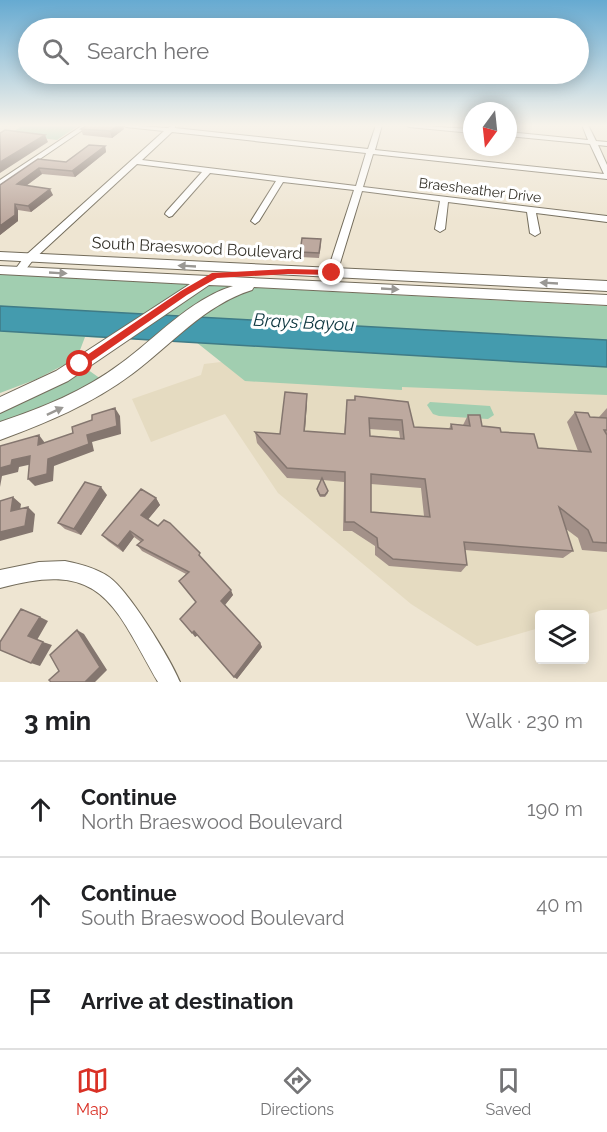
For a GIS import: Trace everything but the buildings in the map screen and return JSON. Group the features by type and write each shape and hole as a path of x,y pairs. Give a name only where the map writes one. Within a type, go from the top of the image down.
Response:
{"main road":[{"name":"South Braeswood Boulevard","path":"0,256 288,272 332,280"},
{"name":"South Braeswood Boulevard","path":"0,270 269,284 332,280 496,288 607,300"},
{"path":"0,405 37,390 205,281 222,274 288,272"},
{"path":"172,279 182,286 178,297"},
{"path":"0,431 54,412 113,379 231,291 269,284"},
{"name":"South Braeswood Boulevard","path":"496,288 607,286"},
{"path":"93,355 113,379"}],"street":[{"path":"0,184 40,157"},
{"path":"19,271 29,258 139,157"},
{"path":"332,280 368,157"},
{"path":"428,157 607,175 599,157"},
{"name":"Braesheather Drive","path":"135,160 607,219"},
{"path":"169,214 208,170"},
{"path":"255,221 281,179"},
{"path":"440,229 444,199"},
{"path":"531,210 535,233"},
{"path":"0,579 29,570 59,570 81,574 103,584 117,598 170,682"}],"shaded area":[{"path":"221,362 262,371 607,394 607,609 589,614 589,610 535,610 535,629 477,646 411,604 278,493 225,414 151,442 132,399 201,375 204,364"}],"green space":[{"path":"0,274 607,306 607,395 402,387 402,390 245,381 196,342 85,337 77,358 37,379 0,393"},
{"path":"84,367 101,379 63,401 0,425 0,409"},
{"path":"430,402 490,406 494,415 488,419 439,416 433,414 427,405"}],"water":[{"path":"0,306 607,340 607,367 0,331"}],"route":[{"path":"80,364 184,293 215,275 332,273"}],"water label":[{"name":"Brays Bayou","path":"304,322"}]}
